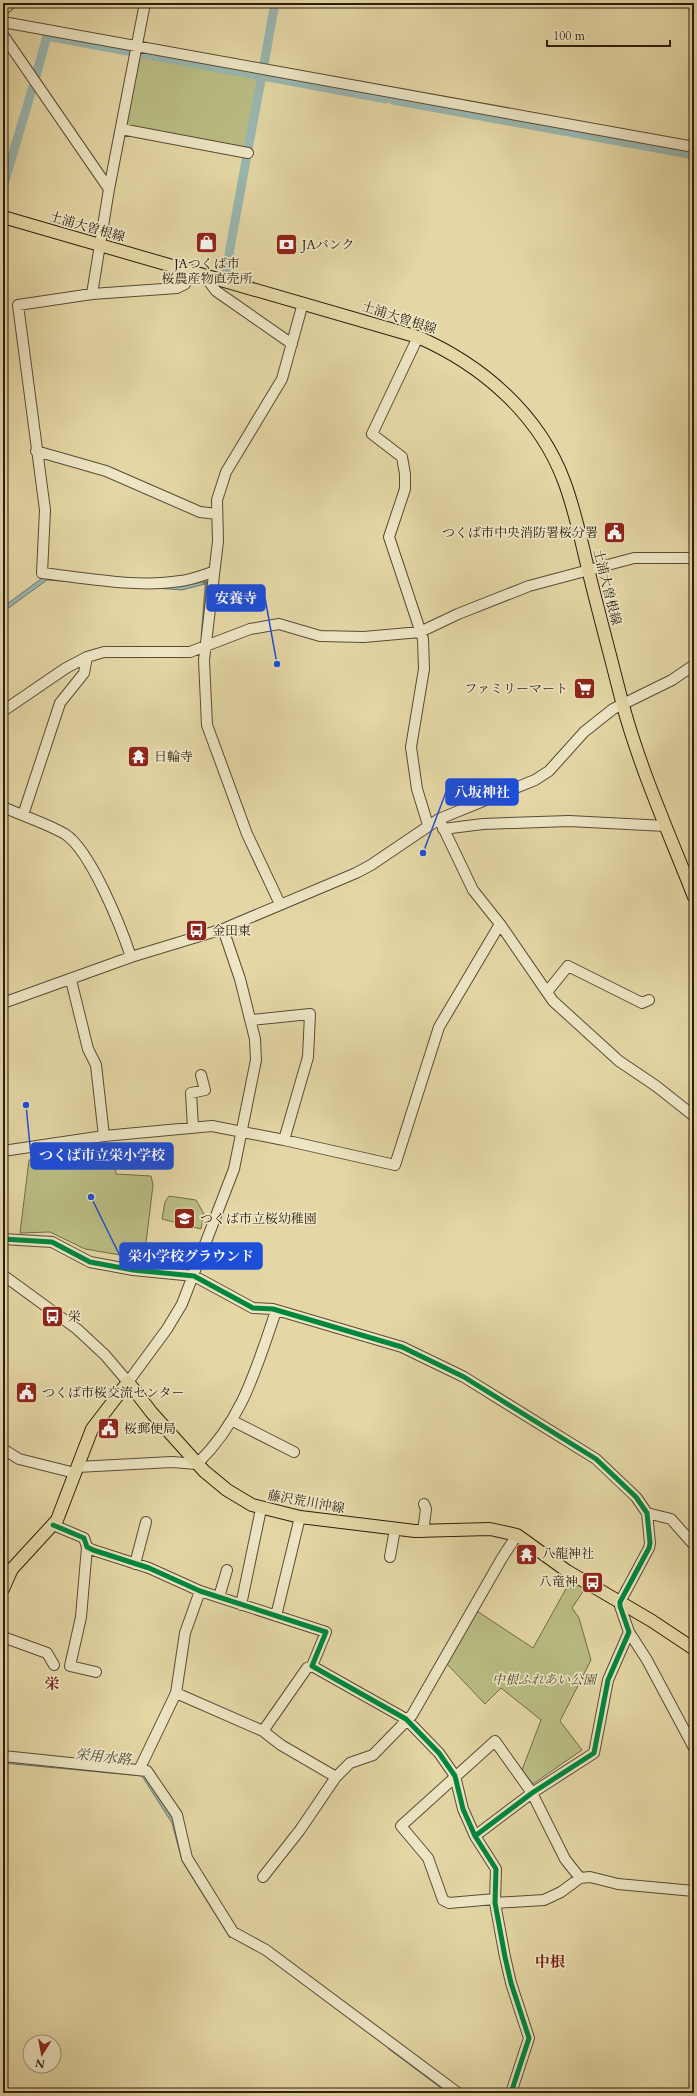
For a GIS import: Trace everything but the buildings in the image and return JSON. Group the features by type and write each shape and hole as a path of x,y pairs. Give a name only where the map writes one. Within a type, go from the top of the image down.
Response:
{"main road":[{"name":"土浦大曽根線","path":"3,217 418,337 473,366 512,400 533,424 556,462 564,481 574,513 623,703 650,787 694,897"},
{"name":"藤沢荒川沖線","path":"128,1382 197,1464 227,1490 261,1509 300,1517 423,1532 490,1529 517,1535 567,1571 620,1602 694,1650"},
{"path":"3,1589 6,1573 53,1525 92,1429 128,1382"}],"street":[{"path":"3,10 11,3"},
{"path":"92,294 109,190 145,3"},
{"path":"3,22 694,147"},
{"path":"3,35 109,190"},
{"path":"121,129 248,152"},
{"path":"191,271 185,284 177,288 92,294 18,305 36,451 46,510 42,573 93,579 166,583 182,581 213,572"},
{"path":"204,275 216,291 292,344"},
{"path":"280,904 248,834 207,725 204,660 207,647 213,572 218,541 217,514 220,488 226,472 282,379 303,303"},
{"path":"418,337 372,434 402,457 405,474 405,490 389,537 423,639 424,669 411,747 418,789 428,825"},
{"path":"36,451 106,471 200,512 217,514"},
{"path":"3,711 66,668 87,657 104,652 190,652 207,647 250,629 279,624 320,636 364,637 420,632 458,614 529,586 634,558 694,558"},
{"path":"23,816 60,703 84,673 87,657"},
{"path":"3,1002 71,980 131,957 223,928 371,865 439,819 535,780 549,771 584,732 623,703 672,680 694,665"},
{"path":"3,807 66,835 79,848 112,906 131,957"},
{"path":"439,819 473,890 500,924 558,1006 619,1061 656,1086 694,1116"},
{"path":"443,829 483,824 569,821 666,826"},
{"path":"3,1150 104,1136 212,1126 284,1140 395,1165 439,1027 500,924"},
{"path":"3,1275 77,1328 105,1355 128,1382 167,1329 182,1304 194,1276 234,1169 256,1060 255,1039 251,1020 223,928"},
{"path":"547,992 568,966 642,1004 650,1000"},
{"path":"71,980 88,1049 96,1066 104,1136"},
{"path":"251,1020 310,1014 308,1057 284,1140"},
{"path":"194,1127 191,1093 205,1090 201,1075"},
{"path":"3,1239 52,1242 90,1262 133,1270 194,1276 253,1308 276,1311 402,1346 464,1377 596,1459 636,1497 647,1513 650,1543 649,1548 620,1602 620,1606 629,1632 647,1660 694,1748"},
{"path":"3,1449 19,1458 76,1470 172,1462 197,1464 215,1446 233,1421 247,1393 276,1311"},
{"path":"233,1421 294,1452"},
{"path":"423,1532 426,1509 424,1504"},
{"path":"241,1605 261,1509"},
{"path":"647,1513 672,1519 694,1545"},
{"path":"276,1616 300,1517"},
{"path":"136,1564 146,1522"},
{"path":"53,1525 84,1538 87,1547 81,1617 70,1666 96,1672"},
{"path":"390,1557 395,1529"},
{"path":"263,1877 300,1830 336,1777 350,1763 373,1755 406,1719 412,1715 502,1558 517,1535"},
{"path":"87,1547 136,1564 219,1598 326,1632 312,1666 307,1668 264,1731"},
{"path":"219,1598 226,1570"},
{"path":"139,1770 176,1693 185,1633 200,1591"},
{"path":"475,1836 532,1793 594,1753 608,1680 629,1632"},
{"path":"3,1637 47,1653 54,1665"},
{"path":"312,1666 406,1719 439,1753 454,1776 464,1809 475,1836 496,1869 495,1901 511,1983 529,2038 511,2093"},
{"path":"176,1693 264,1731 281,1745 336,1777"},
{"path":"580,1878 565,1859 532,1793 494,1741 401,1826 428,1858 443,1900 450,1903 544,1900 561,1892 580,1878 590,1877 618,1884 694,1891"},
{"path":"3,1756 147,1771 177,1815 187,1858 234,1932 266,1950 458,2093"}],"green space":[{"path":"139,56 259,77 246,148 124,127"},
{"path":"114,1152 116,1174 151,1176 153,1185 144,1259 85,1249 50,1232 20,1233 29,1160"},
{"path":"169,1196 196,1200 204,1214 201,1229 162,1219 165,1202"},
{"name":"中根ふれあい公園","path":"572,1578 586,1587 572,1608 579,1618 591,1660 560,1721 582,1750 533,1784 522,1770 541,1720 501,1688 485,1704 447,1664 477,1611 533,1648"}],"water":[{"path":"45,576 182,586 208,581 205,584 182,590 47,580 3,612 3,607"},
{"path":"152,1147 153,1168 122,1169 122,1155 139,1154 139,1148"},
{"path":"3,1759 145,1773 177,1820 184,1857 231,1933 230,1938 182,1861 172,1823 142,1776 3,1763"}],"waterway":[{"path":"264,64 275,3"},
{"path":"36,76 47,36 386,99"},
{"path":"248,149 262,75"},
{"path":"3,187 33,86"},
{"path":"393,100 694,155"},
{"path":"225,276 247,155"},
{"path":"202,635 206,583 204,583"},
{"path":"389,2048 449,2093"}],"cycle path":[{"path":"3,1239 52,1242 90,1262 133,1270 194,1276 253,1308 273,1309 402,1347 464,1377 596,1459 636,1497 647,1513 650,1543 649,1548 620,1602 629,1632 608,1680 594,1753 532,1793 475,1836"},
{"path":"53,1525 84,1538 87,1547 93,1550 149,1568 200,1591 326,1632 312,1666 406,1719 439,1753 455,1776 463,1809 475,1836 496,1869 495,1903 505,1957 511,1983 529,2038 511,2093"}],"place":[{"name":"JAつくば市 桜農産物直売所","path":"207,242"},
{"name":"JAバンク","path":"286,245"},
{"name":"つくば市中央消防署桜分署","path":"614,533"},
{"name":"安養寺","path":"277,664"},
{"name":"ファミリーマート","path":"584,689"},
{"name":"日輪寺","path":"139,757"},
{"name":"八坂神社","path":"423,853"},
{"name":"金田東","path":"197,931"},
{"name":"つくば市立栄小学校","path":"26,1105"},
{"name":"栄小学校グラウンド","path":"91,1197"},
{"name":"つくば市立桜幼稚園","path":"184,1219"},
{"name":"栄","path":"53,1317"},
{"name":"つくば市桜交流センター","path":"27,1393"},
{"name":"桜郵便局","path":"109,1429"},
{"name":"八龍神社","path":"527,1554"},
{"name":"八竜神","path":"593,1582"}],"district":[{"name":"栄","path":"52,1684"},
{"name":"中根","path":"550,1962"}],"water label":[{"name":"栄用水路","path":"103,1757"}]}
